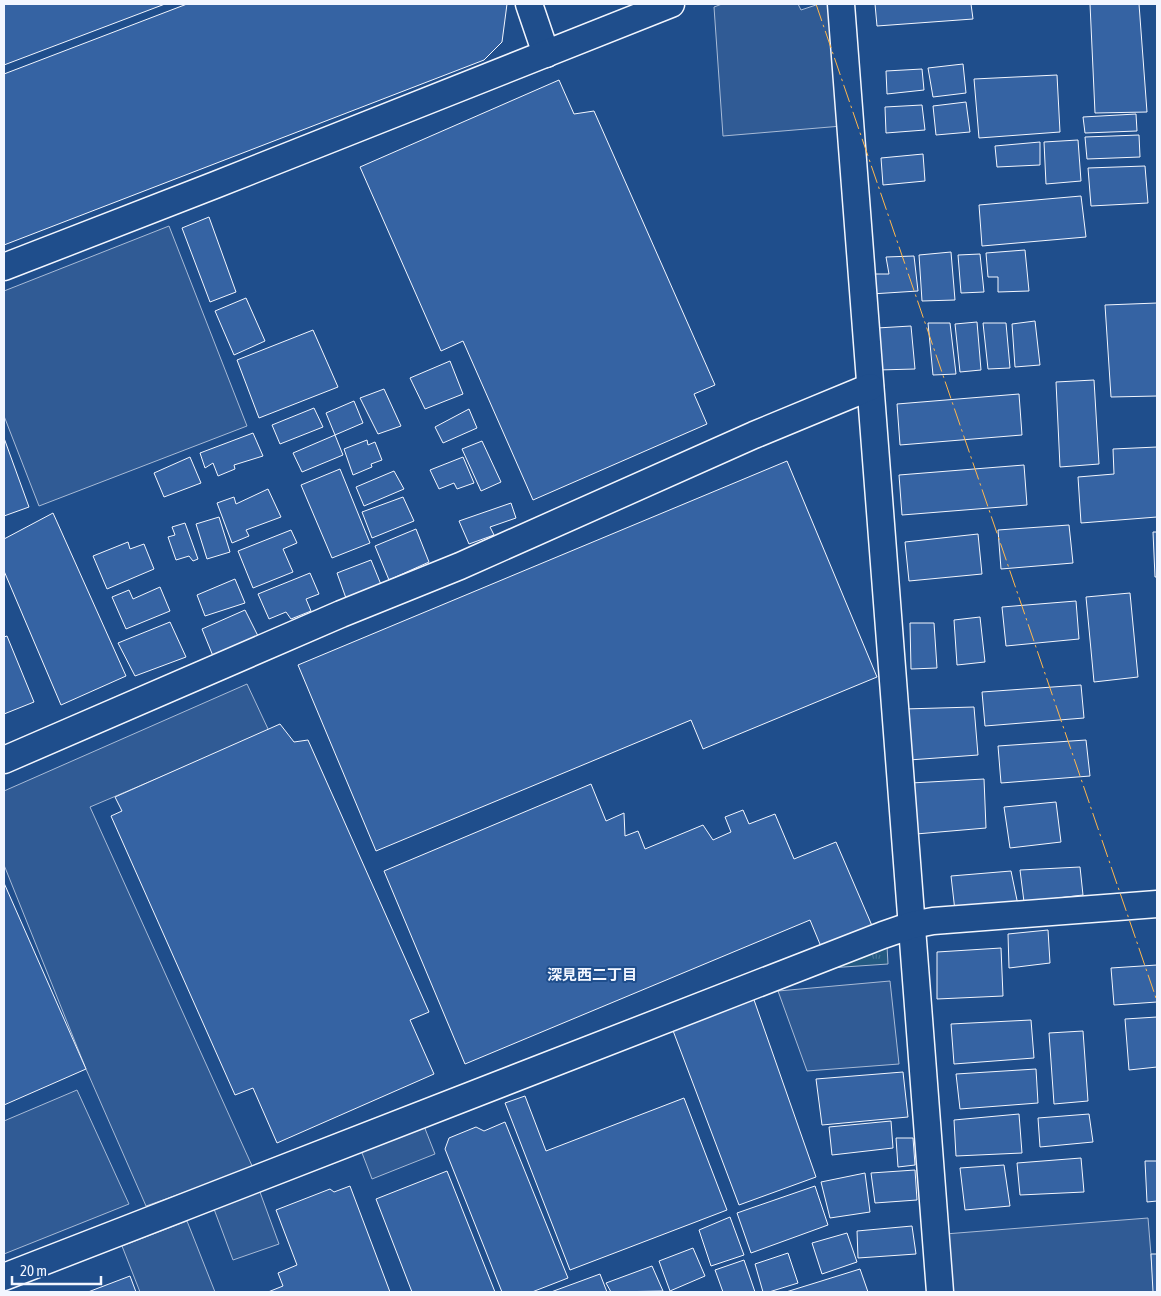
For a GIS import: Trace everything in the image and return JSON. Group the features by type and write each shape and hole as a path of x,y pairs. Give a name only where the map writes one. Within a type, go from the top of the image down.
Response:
{"street":[{"path":"529,4 546,54"},
{"path":"4,267 672,4"},
{"path":"841,4 940,1292"},
{"path":"4,760 341,614 460,566 754,435 870,387"},
{"path":"4,1277 912,925 1157,904"}],"green space":[{"path":"887,946 888,964 829,968"}],"shaded area":[{"path":"722,4 798,4 801,10 819,4 832,4 842,126 723,136 714,7"},
{"path":"169,226 247,426 39,506 4,416 4,291"},
{"path":"247,684 269,731 90,807 253,1168 146,1206 86,1069 4,865 4,791"},
{"path":"890,981 899,1064 807,1071 778,991"},
{"path":"77,1090 129,1204 4,1254 4,1121"},
{"path":"422,1121 435,1154 372,1179 359,1145"},
{"path":"257,1184 279,1244 233,1260 211,1201"},
{"path":"1148,1218 1154,1292 949,1292 945,1234"},
{"path":"187,1221 215,1292 140,1292 122,1246"}],"building":[{"path":"4,4 165,4 4,65"},
{"path":"187,4 507,4 502,42 484,60 4,245 4,74"},
{"path":"875,4 971,4 973,19 877,26"},
{"path":"1090,4 1139,4 1147,112 1095,113"},
{"path":"963,64 966,93 933,97 928,68"},
{"path":"922,69 924,90 887,94 886,71"},
{"path":"1057,75 1060,132 979,138 974,79"},
{"path":"559,80 574,114 594,111 715,385 694,394 707,424 533,500 463,341 441,351 360,167"},
{"path":"966,102 970,132 936,135 933,106"},
{"path":"922,105 925,130 886,133 885,107"},
{"path":"1136,114 1137,131 1085,133 1083,117"},
{"path":"1139,135 1140,157 1087,159 1085,137"},
{"path":"1078,140 1081,181 1046,184 1044,142"},
{"path":"1040,142 1040,165 997,167 995,146"},
{"path":"923,154 925,181 883,185 881,158"},
{"path":"1145,166 1148,203 1091,206 1088,168"},
{"path":"1081,196 1086,237 982,246 979,205"},
{"path":"209,217 236,292 210,302 182,228"},
{"path":"1025,250 1029,291 998,292 998,277 988,277 986,253"},
{"path":"951,252 955,300 922,301 919,255"},
{"path":"980,254 984,292 961,293 958,255"},
{"path":"914,256 918,291 871,294 871,274 889,274 886,257"},
{"path":"246,298 265,341 234,355 215,311"},
{"path":"1157,303 1157,396 1111,397 1105,305"},
{"path":"1035,321 1040,365 1015,367 1012,324"},
{"path":"977,322 981,370 960,372 955,324"},
{"path":"928,323 950,323 956,374 933,375"},
{"path":"983,323 1006,323 1010,368 988,369"},
{"path":"911,326 915,369 878,370 877,328"},
{"path":"313,330 338,387 259,418 237,360"},
{"path":"450,361 463,394 425,409 410,378"},
{"path":"1094,380 1099,464 1060,467 1056,382"},
{"path":"384,389 401,426 378,434 360,398"},
{"path":"1019,394 1022,435 900,445 897,404"},
{"path":"354,401 363,423 335,435 326,413"},
{"path":"314,408 323,427 280,444 272,425"},
{"path":"469,409 477,428 443,443 435,427"},
{"path":"253,433 263,456 234,465 235,469 218,476 213,463 205,468 200,453"},
{"path":"335,435 343,455 302,472 293,453"},
{"path":"4,438 29,507 4,516"},
{"path":"367,440 368,445 375,442 382,460 371,464 372,467 353,475 344,449"},
{"path":"482,441 501,482 481,491 462,449"},
{"path":"1157,447 1157,517 1081,523 1078,477 1114,474 1113,449"},
{"path":"190,457 201,483 164,497 154,473"},
{"path":"463,457 474,483 457,489 454,483 439,489 430,470"},
{"path":"787,461 877,677 703,749 691,720 376,851 298,665"},
{"path":"1024,465 1027,505 902,515 899,475"},
{"path":"340,469 370,543 332,558 301,485"},
{"path":"394,471 404,489 364,506 356,487"},
{"path":"268,489 281,517 246,530 249,536 232,543 217,503 234,497 236,504"},
{"path":"403,497 414,521 372,538 362,512"},
{"path":"511,503 516,518 490,527 494,535 469,544 459,521"},
{"path":"53,513 126,676 61,705 4,571 4,539"},
{"path":"219,517 230,552 207,559 196,524"},
{"path":"185,523 198,559 193,561 189,556 176,560 168,537 175,535 172,527"},
{"path":"1069,525 1073,563 1001,569 998,530"},
{"path":"416,529 429,562 389,580 375,546"},
{"path":"291,530 297,543 283,549 293,572 253,588 238,551"},
{"path":"1153,532 1157,532 1157,577 1155,577"},
{"path":"978,534 982,574 909,581 905,542"},
{"path":"128,542 130,549 144,544 154,569 107,589 93,556"},
{"path":"371,560 382,587 347,601 337,573"},
{"path":"310,573 319,594 306,599 311,611 291,619 286,612 269,619 258,594"},
{"path":"235,579 245,603 205,616 197,595"},
{"path":"160,587 170,611 126,629 112,597 129,590 133,599"},
{"path":"1130,593 1138,677 1094,682 1086,597"},
{"path":"1076,601 1079,639 1006,646 1002,607"},
{"path":"245,610 259,638 213,656 202,629"},
{"path":"980,617 985,662 957,665 954,620"},
{"path":"170,622 186,657 135,676 118,643"},
{"path":"910,623 934,623 937,668 911,669"},
{"path":"7,636 34,702 4,714 4,637"},
{"path":"1081,685 1084,718 985,726 982,692"},
{"path":"974,707 978,755 909,760 904,709"},
{"path":"280,724 294,742 308,740 429,1012 410,1020 434,1074 277,1143 253,1088 235,1095 111,816 122,811 115,797"},
{"path":"1086,740 1090,776 1001,783 998,746"},
{"path":"984,779 986,828 916,834 911,783"},
{"path":"591,784 606,821 624,813 625,836 638,831 645,849 703,825 713,840 731,832 725,817 743,810 749,824 775,814 794,859 836,842 873,928 822,949 810,920 465,1064 384,871"},
{"path":"1056,802 1061,842 1010,848 1004,807"},
{"path":"1080,867 1083,895 1024,902 1020,870"},
{"path":"1011,871 1018,905 955,911 951,876"},
{"path":"4,883 86,1069 4,1105"},
{"path":"1048,930 1050,963 1009,968 1008,934"},
{"path":"1001,948 1003,996 937,999 937,952"},
{"path":"1157,965 1157,1002 1114,1005 1111,968"},
{"path":"753,997 816,1177 739,1205 672,1028"},
{"path":"1157,1017 1157,1067 1129,1070 1125,1019"},
{"path":"1031,1020 1034,1058 954,1064 951,1024"},
{"path":"1083,1031 1088,1101 1054,1104 1049,1033"},
{"path":"1036,1069 1038,1103 960,1109 956,1074"},
{"path":"903,1072 908,1117 822,1125 816,1079"},
{"path":"525,1096 546,1151 684,1098 727,1210 570,1270 505,1103"},
{"path":"1019,1114 1022,1153 956,1156 954,1120"},
{"path":"1089,1114 1093,1142 1040,1147 1038,1118"},
{"path":"891,1121 893,1148 832,1155 829,1127"},
{"path":"505,1122 568,1278 532,1292 502,1292 445,1149 449,1138 476,1127 484,1131"},
{"path":"896,1138 913,1138 915,1165 898,1167"},
{"path":"1081,1158 1084,1192 1020,1195 1017,1163"},
{"path":"1145,1161 1157,1161 1157,1201 1147,1202"},
{"path":"1004,1165 1010,1206 965,1210 960,1168"},
{"path":"915,1170 917,1200 875,1203 871,1173"},
{"path":"447,1171 495,1292 412,1292 376,1199"},
{"path":"865,1173 870,1212 830,1218 821,1182"},
{"path":"350,1186 390,1292 268,1292 283,1286 278,1273 297,1265 276,1210 330,1189 334,1192"},
{"path":"815,1186 828,1225 751,1253 737,1213"},
{"path":"730,1217 744,1255 711,1266 699,1230"},
{"path":"912,1226 916,1254 858,1258 857,1231"},
{"path":"847,1233 857,1262 822,1274 812,1243"},
{"path":"693,1248 705,1276 670,1291 659,1261"},
{"path":"788,1253 798,1283 763,1292 755,1264"},
{"path":"1151,1254 1157,1254 1157,1292 1153,1292"},
{"path":"744,1260 755,1292 723,1292 715,1270"},
{"path":"652,1266 663,1291 611,1292 606,1283"},
{"path":"860,1269 868,1292 786,1292"},
{"path":"600,1274 607,1292 551,1292"},
{"path":"130,1276 136,1292 88,1292"}],"power":[{"path":"816,4 1157,1001"}],"district":[{"name":"深見西二丁目","path":"592,974"}]}
